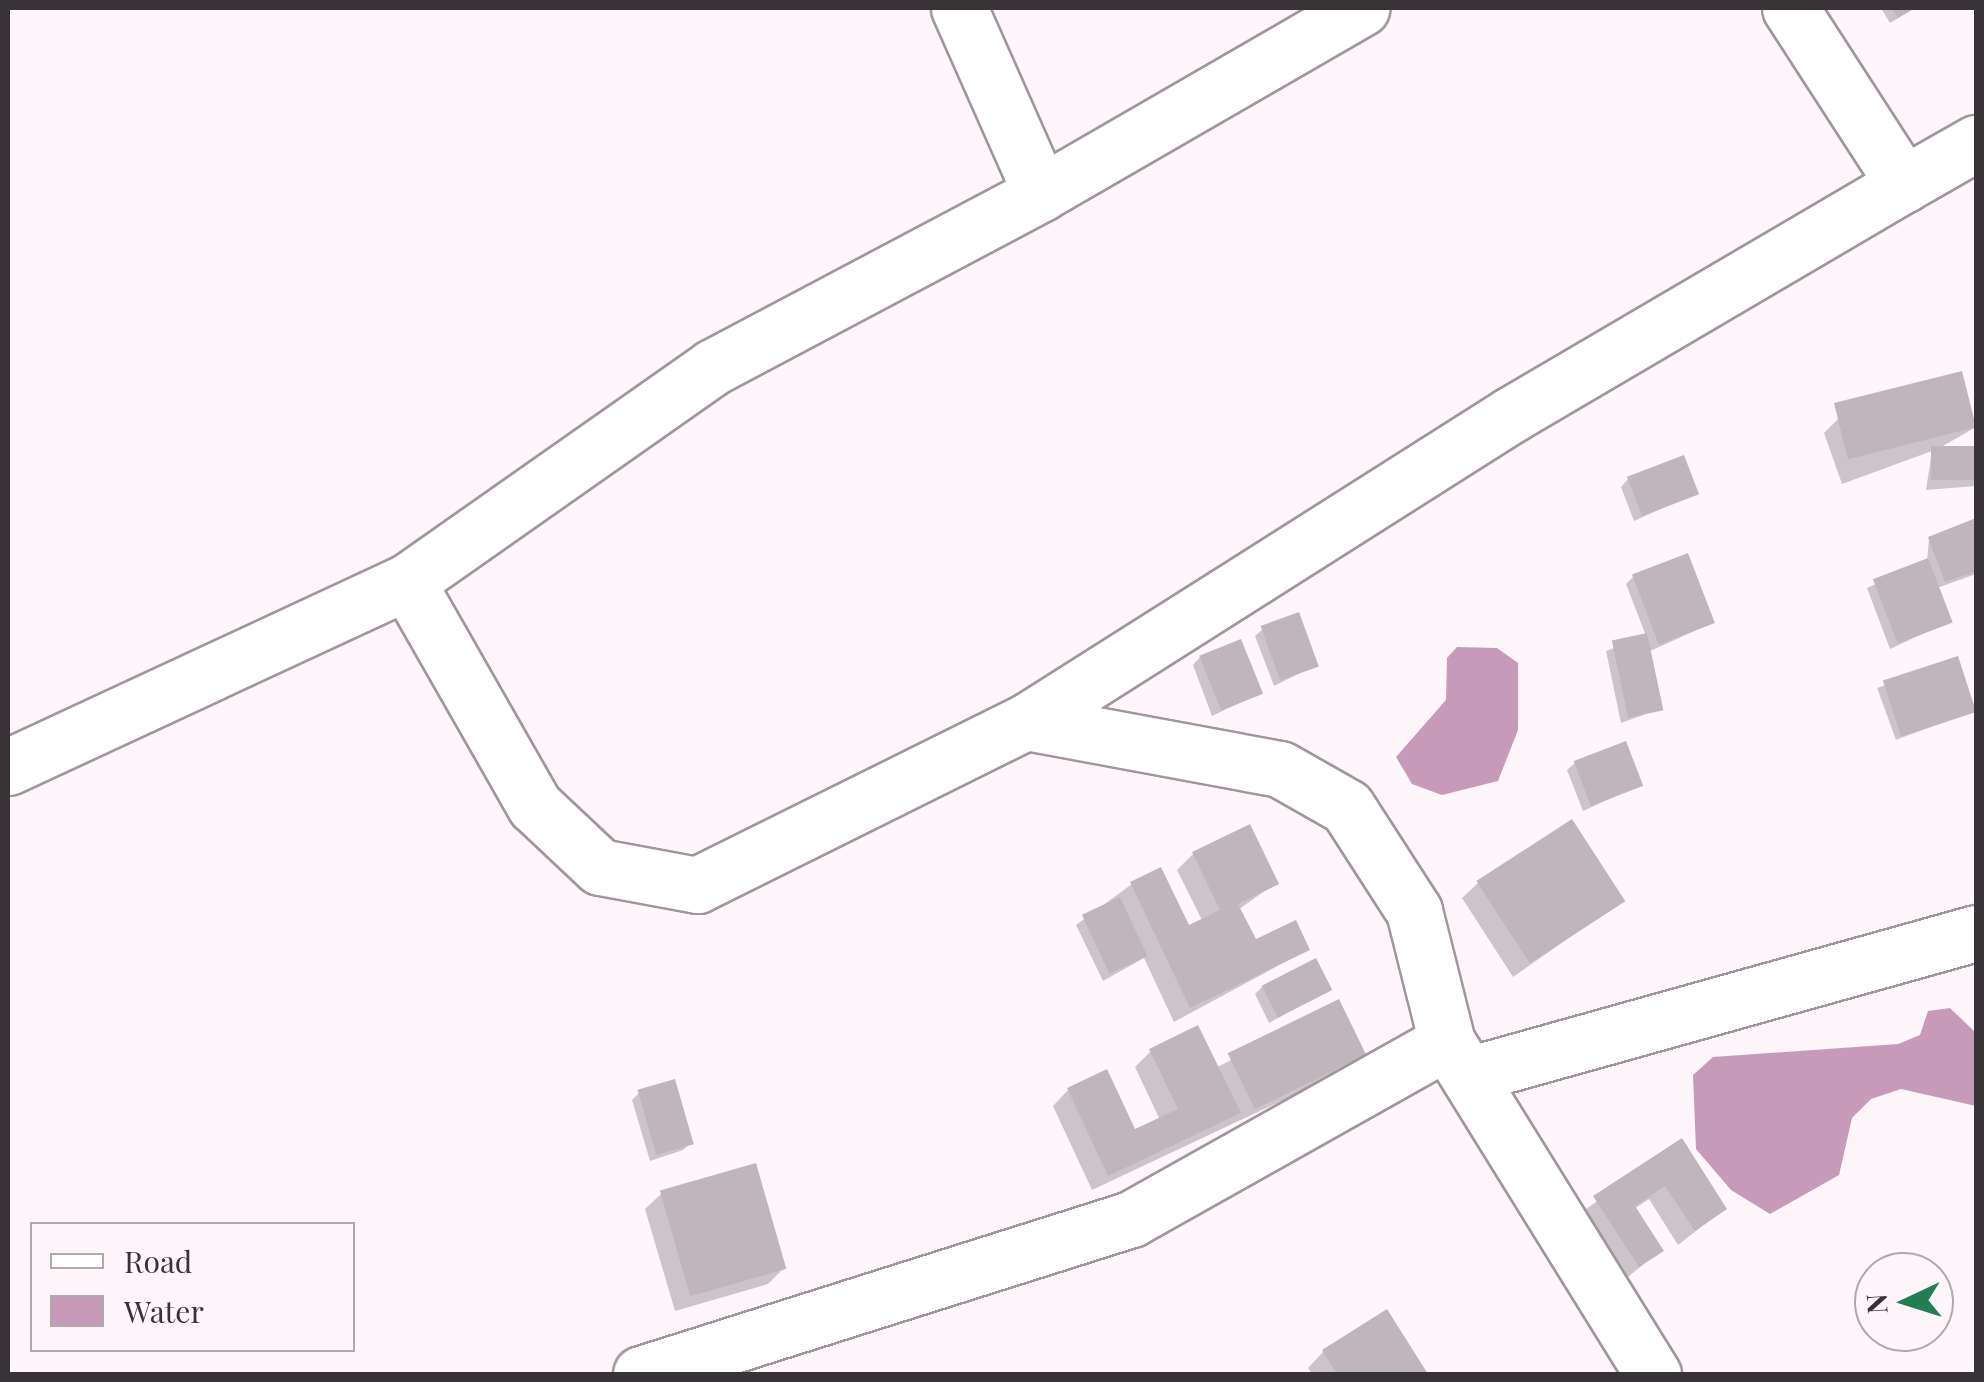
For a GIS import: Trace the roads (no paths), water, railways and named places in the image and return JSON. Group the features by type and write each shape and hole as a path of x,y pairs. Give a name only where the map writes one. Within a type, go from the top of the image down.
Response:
{"street":[{"path":"959,8 1042,193"},
{"path":"8,766 406,582 713,368 1042,193 1362,8"},
{"path":"1790,8 1904,184"},
{"path":"406,582 535,806 600,868 698,886 1026,722 1512,414 1976,144"},
{"path":"1026,722 1280,769 1347,806 1414,911 1458,1059 1653,1374"},
{"path":"641,1374 764,1358 1131,1219 1458,1059 1976,933"}],"water":[{"path":"1457,647 1497,648 1518,663 1518,730 1498,781 1442,795 1412,784 1396,757 1446,700 1447,658"},
{"path":"1950,1008 1976,1033 1976,1106 1901,1089 1871,1099 1852,1118 1839,1175 1770,1214 1731,1190 1696,1149 1693,1075 1713,1057 1898,1044 1920,1035 1928,1011"}]}
